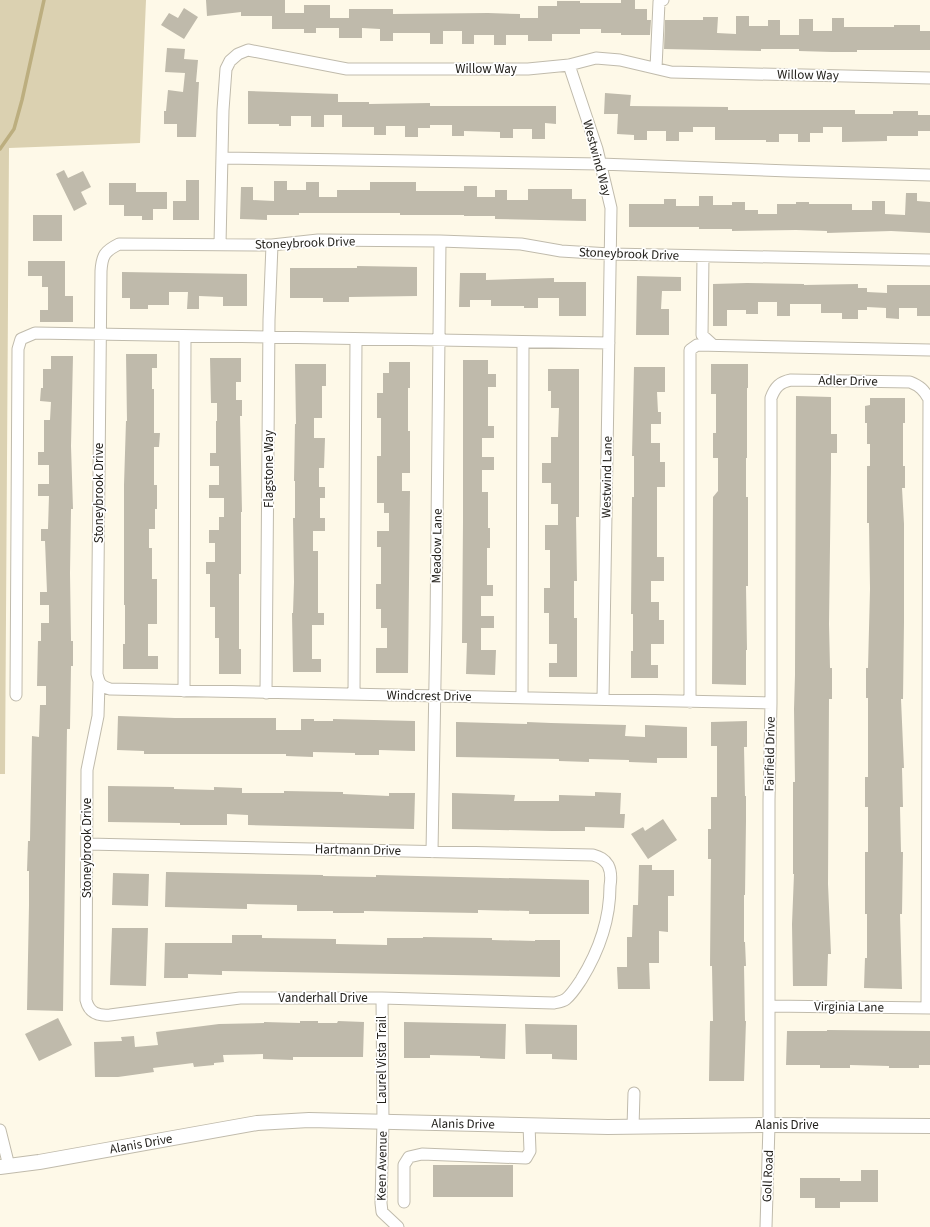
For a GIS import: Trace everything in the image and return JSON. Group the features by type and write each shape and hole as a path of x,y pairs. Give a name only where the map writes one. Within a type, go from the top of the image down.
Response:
{"main road":[{"name":"Alanis Drive","path":"4,1167 257,1123 308,1120 633,1127 769,1125 930,1126"}],"street":[{"path":"656,68 659,2 663,0"},
{"name":"Willow Way","path":"220,244 223,110 226,69 230,61 238,54 248,50 347,69 528,69 569,65 596,58 620,60 671,72 930,78"},
{"name":"Westwind Way","path":"569,65 597,149 611,208 610,254"},
{"path":"222,158 600,164 930,175"},
{"name":"Stoneybrook Drive","path":"92,1013 86,1000 87,770 98,716 101,271 102,259 108,249 119,244 272,245 318,240 440,241 522,244 561,251 610,254 930,260"},
{"name":"Meadow Lane","path":"432,852 440,241"},
{"name":"Flagstone Way","path":"266,693 269,337 272,245"},
{"name":"Westwind Lane","path":"603,699 610,254"},
{"path":"703,256 702,335 713,345"},
{"path":"16,695 18,349 21,339 35,333 609,343"},
{"path":"184,691 185,336"},
{"path":"354,694 356,339"},
{"path":"522,698 523,342"},
{"path":"690,702 690,350 697,345 713,345 930,350"},
{"name":"Adler Drive","path":"778,385 791,380 910,382 918,385 925,391 929,399 929,611"},
{"name":"Fairfield Drive","path":"769,1125 771,398 773,391 778,385"},
{"path":"929,611 929,1008"},
{"name":"Windcrest Drive","path":"98,678 102,687 110,689 771,703"},
{"name":"Hartmann Drive","path":"87,844 593,855 603,859 608,866 610,882 608,912 604,931 598,949 581,979 567,998 554,1003"},
{"name":"Vanderhall Drive","path":"92,1013 110,1016 240,998 382,998 554,1003"},
{"name":"Laurel Vista Trail","path":"382,998 383,1122"},
{"name":"Virginia Lane","path":"769,1006 929,1008"},
{"path":"633,1127 634,1093"},
{"name":"Keen Avenue","path":"383,1122 382,1212 398,1227"},
{"path":"404,1202 404,1165 409,1157 422,1154 526,1158 530,1151 529,1125"},
{"name":"Goll Road","path":"766,1227 769,1125"},
{"path":"0,1130 4,1167"}],"shaded area":[{"path":"0,0 146,0 140,143 9,148 5,774 0,774"}],"building":[{"path":"206,0 285,0 285,13 304,13 304,5 330,5 330,18 349,18 349,9 393,9 393,14 488,13 520,14 520,18 538,18 538,6 557,6 557,1 580,1 580,3 621,3 621,0 635,0 635,9 647,9 647,20 651,20 650,35 621,35 621,33 601,33 601,29 580,29 580,34 552,34 552,41 528,41 528,35 506,35 506,45 494,45 494,35 474,35 474,44 462,44 462,31 443,31 443,44 430,44 430,33 393,33 393,41 380,41 380,29 362,28 362,38 339,38 339,28 316,28 316,33 304,33 304,29 272,29 272,16 241,16 241,12 207,16"},
{"path":"184,8 198,17 184,39 161,25 169,13 178,18"},
{"path":"736,16 749,16 749,26 768,26 768,20 780,20 780,35 799,35 799,19 813,19 813,31 832,31 832,18 844,18 844,27 894,27 894,25 920,25 920,31 930,31 930,50 857,50 857,52 832,52 799,51 799,49 761,49 761,51 664,49 665,20 703,20 703,17 718,17 717,33 736,34"},
{"path":"167,48 185,49 184,59 198,60 196,82 199,82 196,137 177,137 177,124 164,124 164,111 166,111 168,90 183,92 185,73 165,72"},
{"path":"248,91 338,94 338,102 369,102 369,104 430,103 430,106 556,106 556,124 545,123 545,139 532,139 532,129 513,129 513,138 500,138 500,132 464,131 464,136 452,136 452,125 430,125 430,128 418,128 418,137 405,137 405,126 386,126 386,135 374,135 374,127 342,127 342,115 324,115 324,127 311,127 311,116 291,116 291,126 279,126 279,124 248,124"},
{"path":"605,93 631,95 630,106 728,107 728,110 855,110 855,114 893,114 893,111 918,111 918,115 930,115 930,131 918,131 918,136 887,136 887,141 842,142 842,127 823,127 823,133 810,133 810,142 798,142 798,134 779,134 779,142 766,142 766,140 715,140 715,127 693,127 693,132 679,132 679,141 666,141 666,131 647,131 647,140 634,140 634,135 617,134 618,114 604,114"},
{"path":"64,170 68,178 83,171 91,187 81,192 87,204 74,211 56,174"},
{"path":"186,180 199,180 199,220 173,220 173,201 186,201"},
{"path":"274,181 287,181 287,190 306,190 306,182 319,182 319,197 337,197 337,190 370,190 370,182 416,182 416,191 464,191 464,186 477,186 477,197 495,197 495,190 507,190 507,200 528,200 528,189 572,189 572,199 586,199 586,221 495,219 495,216 464,215 400,215 400,213 299,213 299,215 267,215 267,220 240,219 241,187 253,187 253,200 274,201"},
{"path":"109,183 136,183 136,192 167,192 167,209 153,209 153,220 142,220 142,216 124,216 124,205 109,205"},
{"path":"906,193 917,193 917,201 930,202 930,233 891,231 827,233 827,231 796,230 732,231 732,229 699,229 699,227 629,227 629,204 664,204 664,199 676,199 676,206 699,206 699,196 713,196 713,205 732,205 732,202 745,202 745,210 758,210 758,214 777,214 777,204 796,204 796,202 809,202 809,204 852,204 852,210 872,210 872,201 885,201 885,214 905,215"},
{"path":"33,215 62,215 62,241 33,241"},
{"path":"28,261 65,261 65,296 73,296 73,322 40,322 40,310 48,310 48,287 42,287 42,276 28,276"},
{"path":"357,266 417,267 417,296 349,297 349,302 323,302 323,298 290,298 290,268 357,268"},
{"path":"122,272 247,274 247,306 223,306 223,297 199,296 199,309 187,309 188,292 169,292 169,305 148,305 148,309 130,309 130,298 122,298"},
{"path":"460,273 486,273 486,280 554,278 554,282 586,282 586,316 559,316 559,298 538,298 538,308 524,308 524,306 491,306 491,300 470,300 470,307 459,307"},
{"path":"637,276 681,277 681,291 662,291 661,309 669,309 669,335 636,335"},
{"path":"747,283 804,285 858,284 858,288 867,288 867,292 887,293 887,285 930,285 930,316 917,316 917,308 899,308 899,319 886,318 886,308 867,307 867,310 858,310 858,319 842,319 842,313 821,313 821,304 790,304 790,316 777,316 777,302 758,302 758,314 746,314 746,310 727,310 727,326 713,326 713,284"},
{"path":"126,354 157,354 157,368 152,368 152,389 154,389 154,433 160,433 159,447 154,447 154,485 157,485 157,509 155,509 155,529 149,529 149,548 152,548 152,579 157,579 157,624 148,624 148,656 158,656 158,669 123,669 123,644 125,644 124,485 127,421"},
{"path":"51,356 73,356 71,446 73,509 71,509 70,573 73,666 71,666 70,729 67,729 63,1011 27,1010 29,871 27,871 28,841 30,841 32,736 39,737 40,705 46,705 46,686 37,686 38,641 41,641 41,623 49,623 49,605 40,605 40,592 47,592 45,541 41,541 41,529 48,529 49,496 38,496 38,484 49,484 49,465 38,465 38,452 44,452 44,420 50,420 51,402 40,401 41,388 43,388 43,369 51,369"},
{"path":"210,358 241,358 241,382 236,382 236,400 242,400 242,416 240,416 242,512 241,574 239,574 239,649 241,649 241,674 219,674 219,638 215,638 215,607 210,607 210,574 206,574 206,562 215,562 215,543 209,543 209,530 219,530 219,517 224,517 224,498 209,498 209,485 219,485 219,466 210,466 210,453 216,453 217,403 211,403"},
{"path":"463,360 488,360 488,374 496,374 496,387 488,387 488,426 494,426 494,438 482,438 482,457 494,457 494,470 482,470 482,492 488,492 488,528 490,528 490,548 487,548 487,585 493,585 493,596 481,596 481,616 494,616 494,628 481,628 481,650 496,650 495,675 466,674 467,643 462,643"},
{"path":"389,362 410,362 410,388 408,388 408,431 410,431 410,473 402,473 402,491 410,491 408,673 376,673 376,648 387,648 387,628 381,628 381,609 376,609 376,584 381,584 381,547 377,547 377,531 389,531 389,513 384,513 384,503 377,503 377,456 381,456 381,418 377,418 377,393 383,393 383,373 389,373"},
{"path":"295,364 326,364 326,386 322,386 322,418 314,418 314,438 325,438 324,468 319,468 319,487 325,487 325,498 320,498 320,518 325,518 325,531 313,531 313,551 318,551 318,613 324,613 324,625 312,625 312,659 321,659 321,672 293,672 293,518 295,518 294,481 296,424"},
{"path":"711,364 748,364 746,458 746,497 748,497 748,586 746,586 746,685 712,684 713,497 718,491 718,458 713,458 713,433 716,433 716,394 711,394"},
{"path":"634,367 665,367 665,392 657,392 658,412 661,412 661,424 651,424 651,443 660,443 660,462 665,462 665,487 657,487 657,557 664,557 664,581 651,581 651,602 659,602 659,620 664,620 664,644 651,644 651,665 658,665 658,678 631,678 631,651 633,651 633,614 631,614 632,497 634,497 634,456 632,456"},
{"path":"548,369 579,369 579,517 576,517 577,581 574,581 574,618 577,618 577,677 549,677 549,663 557,663 557,644 549,644 549,613 544,613 544,588 550,588 550,550 545,550 545,525 558,525 558,504 551,504 551,483 542,483 542,463 551,463 551,437 558,437 559,408 551,408 551,391 548,391"},
{"path":"796,396 831,397 831,434 837,434 837,453 831,453 829,624 830,668 832,668 832,699 829,699 828,884 831,954 828,954 827,986 793,986 792,924 794,874 793,782 795,782"},
{"path":"870,398 905,398 905,423 903,423 903,466 905,466 905,488 902,488 904,524 903,699 901,699 904,768 902,768 903,807 900,807 901,852 903,852 902,914 900,914 902,989 864,988 865,958 867,958 865,852 868,852 868,807 865,807 865,777 868,777 868,698 866,698 866,668 868,668 870,589 869,523 867,523 867,466 870,466 870,444 867,444 865,406 870,405"},
{"path":"118,716 175,718 276,718 276,730 301,730 301,719 314,719 314,721 333,721 333,719 415,721 415,751 379,750 379,755 313,752 313,757 286,756 286,754 144,754 144,751 117,750"},
{"path":"747,721 747,747 744,747 746,796 744,942 746,966 744,966 746,1021 744,1081 709,1081 710,1021 713,1021 712,966 710,966 711,859 708,859 708,829 711,829 711,797 717,797 717,746 711,746 711,722"},
{"path":"456,722 527,724 527,722 626,725 625,736 645,737 645,725 687,727 687,758 657,758 657,763 629,762 629,760 589,759 589,762 559,761 559,759 456,757"},
{"path":"108,786 174,787 174,789 214,790 214,787 242,788 242,793 284,793 284,791 343,792 343,794 389,796 389,793 415,793 414,829 248,825 248,815 227,814 227,825 108,822"},
{"path":"595,792 621,793 620,814 625,814 624,828 585,827 585,831 452,829 452,793 515,795 514,801 559,801 559,795 595,796"},
{"path":"663,819 677,840 648,859 631,834 643,827 645,831"},
{"path":"639,865 652,865 652,870 674,870 674,896 668,896 668,932 659,931 659,963 649,963 650,989 618,989 617,967 627,967 627,937 632,937 633,905 638,905"},
{"path":"166,872 589,880 589,914 529,914 529,911 478,910 478,913 364,911 364,913 333,913 333,911 297,911 297,905 247,904 247,909 165,907"},
{"path":"113,873 149,874 148,906 112,905"},
{"path":"112,928 148,928 146,986 110,985"},
{"path":"232,935 262,935 262,938 336,939 336,944 387,945 387,938 423,937 492,938 492,940 535,941 560,940 560,977 222,971 222,975 188,974 188,978 164,978 165,943 232,943"},
{"path":"58,1018 72,1045 39,1061 25,1034"},
{"path":"300,1021 318,1021 318,1023 337,1023 338,1021 364,1022 363,1057 293,1057 293,1060 263,1059 263,1054 223,1055 224,1062 214,1063 214,1065 194,1067 193,1063 153,1068 154,1072 118,1077 95,1077 94,1042 122,1041 121,1037 134,1036 135,1047 158,1045 156,1032 219,1024 264,1022 300,1023"},
{"path":"404,1022 506,1024 505,1059 480,1058 480,1056 430,1055 430,1058 404,1058"},
{"path":"525,1024 577,1025 577,1060 552,1059 552,1054 526,1054"},
{"path":"787,1031 930,1031 930,1065 919,1065 919,1068 889,1068 889,1066 850,1065 850,1068 820,1068 820,1065 786,1065"},
{"path":"433,1165 513,1165 513,1197 433,1197"},
{"path":"861,1170 878,1170 878,1202 840,1202 840,1208 815,1208 815,1198 800,1198 800,1178 840,1178 840,1181 861,1181"}],"waterway":[{"path":"0,149 14,129 22,100 44,0"}]}
